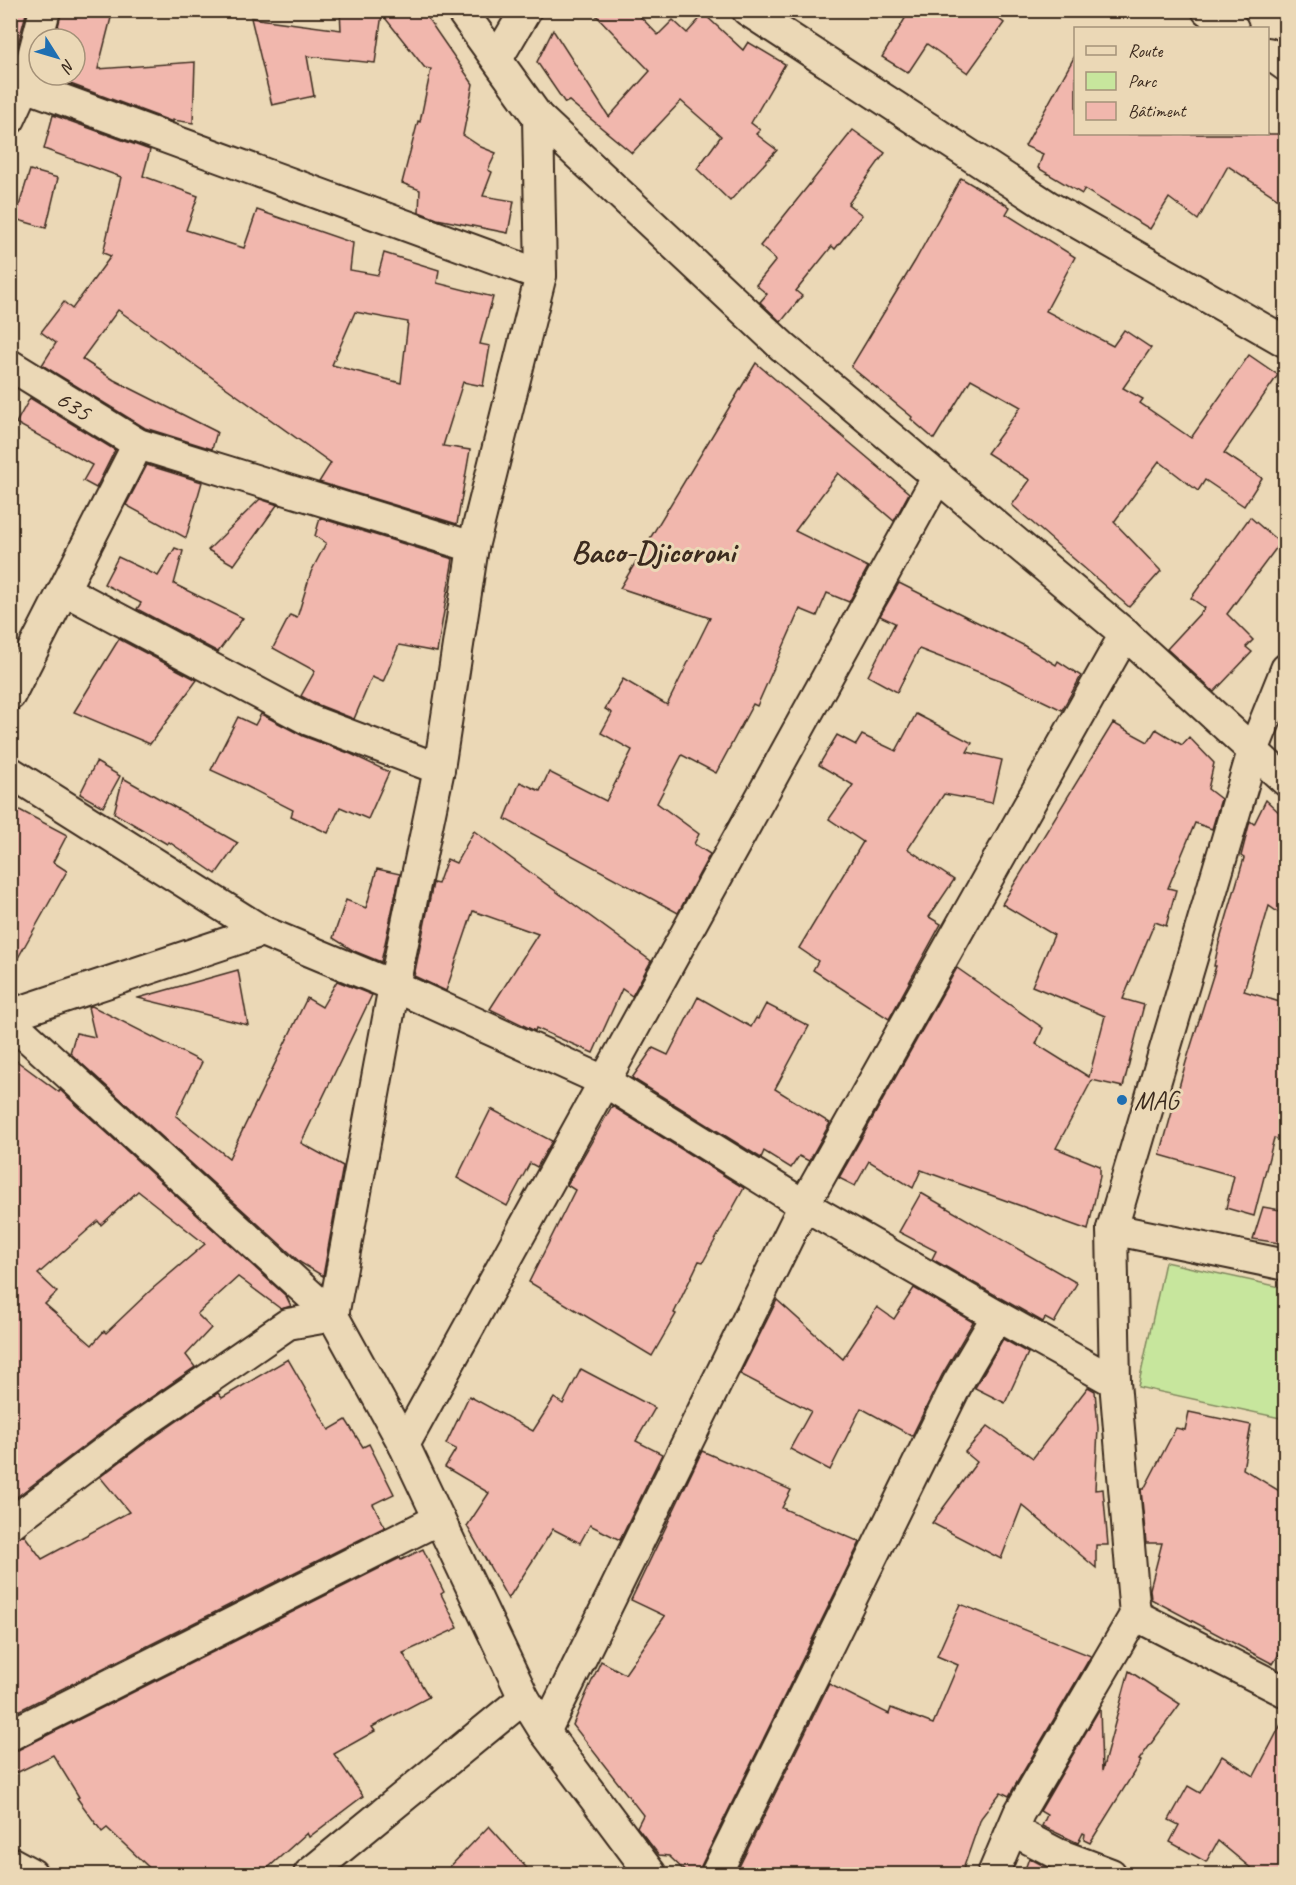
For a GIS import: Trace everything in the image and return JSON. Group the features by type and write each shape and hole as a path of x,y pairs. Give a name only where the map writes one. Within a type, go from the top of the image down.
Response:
{"street":[{"path":"10,119 25,86 45,10"},
{"path":"461,10 538,117 783,347 1125,634 1286,782"},
{"path":"497,58 526,10"},
{"path":"747,10 1048,206 1286,342"},
{"path":"1207,10 1232,27"},
{"path":"1269,54 1286,66"},
{"path":"25,86 541,275"},
{"path":"333,1316 394,986 439,770 473,547 541,275 538,117"},
{"name":"635","path":"10,365 138,444 473,547"},
{"path":"10,695 138,444"},
{"path":"404,1445 938,476"},
{"path":"64,590 309,720 439,770"},
{"path":"545,1732 804,1204 1125,634"},
{"path":"993,1875 1019,1813 1135,1615 1115,1382 1112,1229 1253,751 1286,669"},
{"path":"10,772 262,931 394,986 604,1082 804,1204 1115,1382"},
{"path":"10,1015 262,931"},
{"path":"10,1021 333,1316 404,1445 524,1698 545,1732 651,1875"},
{"path":"1112,1229 1286,1265"},
{"path":"10,1524 131,1432 288,1324 333,1316"},
{"path":"716,1875 957,1384 997,1316"},
{"path":"10,1735 439,1519"},
{"path":"1135,1615 1286,1692"},
{"path":"309,1875 524,1698"},
{"path":"1012,1830 1058,1854 1110,1875"},
{"path":"10,1862 32,1875"}],"green space":[{"path":"1165,1262 1285,1288 1285,1419 1138,1387"}],"building":[{"path":"15,10 27,10 10,73 10,27"},
{"path":"62,10 113,10 98,69 195,62 193,123 173,120 173,122 78,87 87,87 87,27 58,27"},
{"path":"340,10 422,10 473,84 463,135 481,147 496,153 488,170 492,172 483,196 514,201 508,233 437,219 419,212 420,190 402,183 418,121 420,122 431,69 425,68 382,14 375,63 307,56 314,96 272,105 251,18 341,30"},
{"path":"591,10 634,10 658,35 673,20 687,33 704,14 743,50 748,42 785,64 751,123 760,130 756,134 777,150 730,201 697,169 721,136 681,101 632,153 569,101 565,103 537,62 553,30 609,117 650,71"},
{"path":"910,10 987,10 1004,23 968,73 927,44 908,73 882,57"},
{"path":"1074,58 1074,135 1286,134 1286,204 1228,166 1198,220 1169,198 1150,229 1084,189 1082,194 1038,168 1043,154 1025,146"},
{"path":"53,115 150,150 143,176 198,196 186,230 244,248 257,210 353,243 350,270 378,275 384,253 439,270 437,283 493,297 480,344 490,346 483,386 463,382 443,446 470,450 457,524 319,482 331,463 118,310 82,359 114,380 217,432 212,449 145,428 42,365 56,343 41,332 64,302 72,309 111,256 103,253 121,177 44,149","holes":["355,312 408,322 401,383 332,365"]},
{"path":"853,130 885,153 848,204 862,215 835,249 832,246 796,291 802,296 781,322 760,302 767,294 756,285 776,260 760,246"},
{"path":"30,170 58,178 46,228 15,219"},
{"path":"961,178 1010,207 1006,214 1075,257 1046,311 1113,346 1124,330 1151,348 1123,388 1143,399 1140,403 1191,438 1249,355 1278,375 1224,453 1262,478 1244,506 1205,480 1198,491 1159,461 1114,522 1161,571 1129,607 1012,505 1030,480 987,453 1021,407 971,379 934,439 911,419 912,417 851,367 915,261"},
{"path":"756,363 909,493 894,521 838,473 795,531 868,567 849,602 827,593 817,616 800,609 757,706 753,704 716,773 682,755 657,803 699,834 694,844 710,854 678,913 505,819 520,782 540,791 549,772 606,801 632,750 601,733 612,713 605,709 623,679 667,705 710,618 620,588"},
{"path":"30,398 115,450 96,488 83,481 92,465 16,423"},
{"path":"147,465 202,482 186,538 126,505"},
{"path":"260,499 281,506 277,505 234,565 208,550"},
{"path":"1250,517 1280,543 1227,614 1253,640 1246,647 1252,652 1214,692 1167,649 1205,608 1191,598"},
{"path":"320,518 453,559 437,652 399,645 383,682 372,677 354,719 301,696 315,671 273,648 290,615 297,618 311,572 326,543 315,536"},
{"path":"175,548 183,551 174,584 243,618 218,652 137,609 141,603 104,584 118,557 158,576"},
{"path":"899,583 1023,645 1056,665 1058,661 1081,676 1062,710 1002,681 919,649 897,692 868,676 895,623 880,616"},
{"path":"119,639 197,680 150,744 74,712"},
{"path":"261,714 303,736 351,754 389,772 368,819 340,807 328,833 291,816 293,810 211,770 238,717 255,725"},
{"path":"916,714 972,743 967,752 1002,760 992,803 944,794 908,849 954,880 929,917 941,924 889,1019 813,970 818,961 799,948 863,842 829,819 853,785 819,765 837,735 856,745 862,735 896,751"},
{"path":"1113,723 1148,742 1156,729 1182,745 1189,737 1214,763 1208,789 1221,799 1212,829 1195,823 1168,888 1176,890 1166,926 1155,922 1123,999 1144,1005 1123,1087 1092,1080 1056,1148 1100,1166 1100,1176 1088,1230 921,1170 913,1188 869,1161 855,1186 839,1178 957,968 1043,1028 1036,1044 1089,1077 1105,1016 1032,986 1054,935 1002,904"},
{"path":"96,762 120,776 103,807 80,794"},
{"path":"123,778 238,843 216,874 169,842 167,844 114,813"},
{"path":"1266,800 1286,819 1286,918 1269,906 1244,991 1283,1003 1277,1020 1286,1023 1286,1142 1274,1138 1254,1216 1226,1208 1234,1176 1160,1155 1216,966 1214,966 1219,943 1244,858 1241,856 1250,821 1254,824"},
{"path":"10,805 67,835 53,862 67,871 10,972"},
{"path":"474,831 651,961 632,996 622,989 593,1053 536,1028 535,1031 490,1009 538,934 473,911 446,991 414,976 433,883 438,884 447,859 456,863"},
{"path":"377,869 400,874 381,962 354,951 333,938 346,900 366,908"},
{"path":"238,970 248,1025 138,998"},
{"path":"337,981 372,995 301,1143 343,1166 323,1276 301,1263 70,1053 76,1033 95,1037 88,1007 92,1006 202,1062 176,1116 229,1158 307,998 322,1007"},
{"path":"698,997 751,1027 766,1004 809,1026 775,1089 830,1123 809,1161 799,1156 791,1168 764,1151 761,1158 632,1078 653,1048 668,1055"},
{"path":"10,1056 59,1092 60,1090 286,1296 291,1306 281,1309 238,1277 197,1314 211,1328 186,1355 195,1367 121,1418 10,1502","holes":["138,1191 205,1244 151,1290 106,1333 104,1331 92,1345 45,1304 57,1292 38,1274 98,1221 101,1225"]},
{"path":"612,1106 744,1188 703,1262 699,1261 674,1313 676,1314 652,1356 529,1282 575,1190 567,1185"},
{"path":"491,1109 552,1141 537,1167 530,1163 507,1206 457,1178"},
{"path":"921,1193 1077,1283 1054,1323 1045,1318 1043,1322 932,1259 936,1251 899,1232"},
{"path":"1263,1207 1286,1211 1286,1244 1253,1239"},
{"path":"914,1288 973,1322 942,1375 912,1436 861,1408 830,1470 790,1449 811,1411 740,1374 777,1300 843,1359 877,1307 894,1319"},
{"path":"1003,1339 1028,1353 1005,1403 975,1388"},
{"path":"288,1359 329,1430 346,1420 363,1447 369,1444 394,1494 373,1504 385,1527 10,1715 10,1541 24,1535 42,1559 129,1512 100,1477 218,1393 222,1398"},
{"path":"581,1369 655,1408 636,1441 662,1454 620,1540 590,1525 580,1543 553,1529 508,1599 467,1526 489,1493 445,1467 456,1449 446,1444 469,1396 533,1431 554,1398 563,1404"},
{"path":"1088,1387 1095,1391 1098,1428 1095,1490 1103,1489 1108,1545 1096,1545 1096,1568 1022,1505 1001,1559 932,1523 977,1462 965,1452 988,1426 1033,1458"},
{"path":"1189,1412 1251,1425 1243,1469 1286,1495 1286,1643 1273,1664 1151,1599 1150,1589 1162,1543 1146,1543 1141,1489 1144,1489 1176,1428 1185,1430"},
{"path":"702,1451 791,1490 782,1508 860,1542 701,1866 699,1875 689,1875 669,1856 659,1855 637,1827 643,1815 573,1725 601,1661 625,1674 665,1616 631,1600"},
{"path":"423,1549 458,1628 403,1653 429,1697 372,1727 375,1731 334,1754 363,1796 309,1837 307,1833 260,1875 157,1875 107,1828 102,1832 77,1798 79,1797 53,1755 10,1776 10,1752 400,1558 401,1560"},
{"path":"960,1604 1091,1656 1009,1796 1001,1792 981,1818 961,1875 735,1875 829,1684 889,1714 891,1708 933,1724 958,1665 937,1656"},
{"path":"1129,1671 1180,1704 1139,1760 1141,1761 1090,1843 1084,1840 1085,1834 1083,1833 1078,1843 1042,1826 1047,1815 1040,1811 1100,1708 1102,1771"},
{"path":"1286,1715 1286,1875 1259,1875 1218,1841 1206,1862 1170,1842 1179,1825 1169,1820 1188,1786 1200,1793 1222,1756 1254,1776"},
{"path":"489,1826 533,1875 442,1875"},
{"path":"1029,1858 1050,1869 1063,1875 1023,1875"}],"place":[{"name":"MAG","path":"1122,1100"}],"district":[{"name":"Baco-Djicoroni","path":"653,551"}]}
